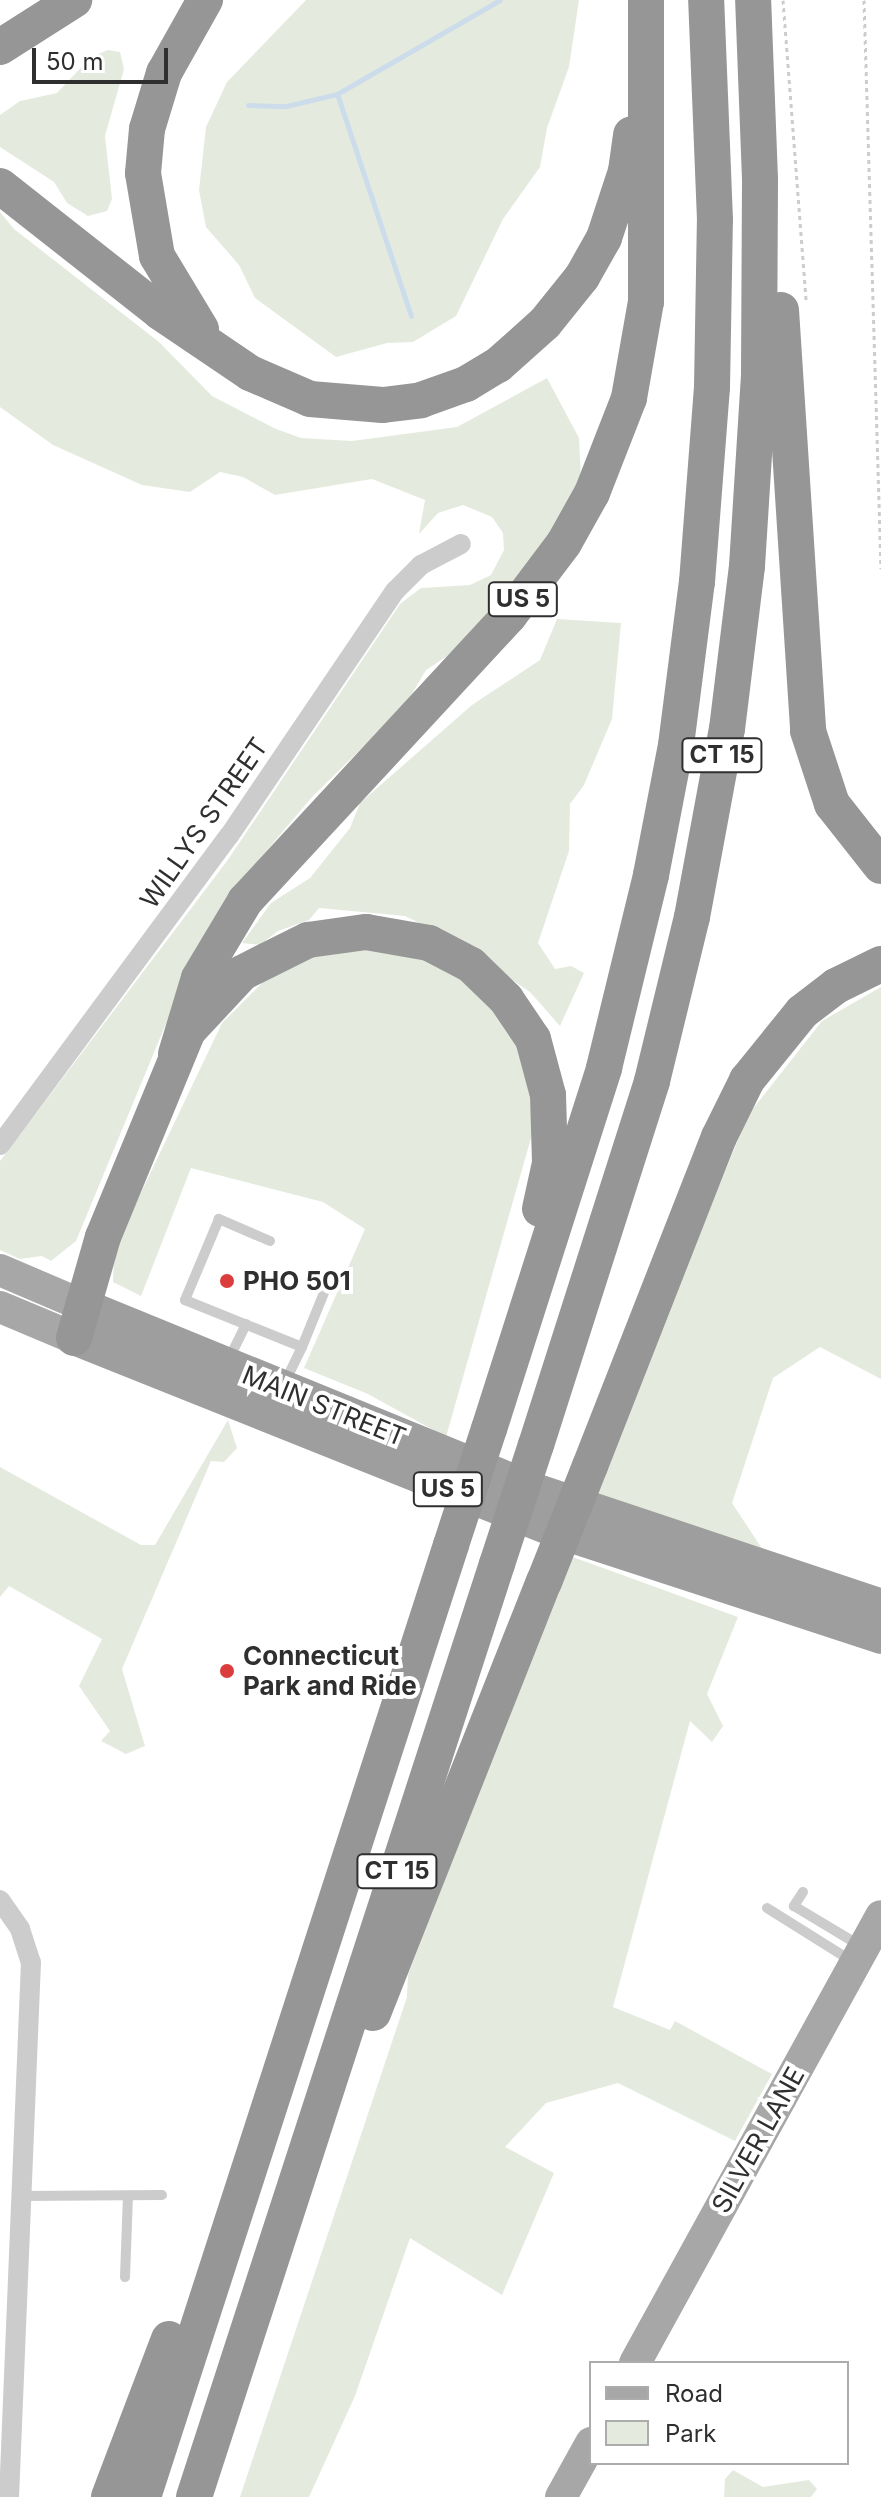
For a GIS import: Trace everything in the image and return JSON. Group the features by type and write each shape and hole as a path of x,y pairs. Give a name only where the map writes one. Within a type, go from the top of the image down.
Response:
{"highway":[{"path":"0,47 74,0"},
{"path":"205,0 179,40 157,93 143,173 157,256 183,306 213,346"},
{"path":"0,186 160,312 277,387 352,405 430,397 498,365 562,304 604,238 630,150 639,48 631,0"},
{"name":"US 5","path":"78,1321 116,1202 176,1054 199,978 245,901 509,616 564,543 592,493 623,417 643,328 649,244 639,48 646,0"},
{"name":"CT 15","path":"143,2497 471,1484 485,1427 604,1068 649,886 676,745 698,572 712,387 715,220 706,0"},
{"name":"CT 15","path":"194,2497 652,1081 692,917 727,729 747,566 757,417 768,41 754,0"},
{"path":"768,41 808,731 830,800 881,866"},
{"path":"176,1054 202,1011 242,973 284,948 329,935 377,932 429,943 471,965 506,999 533,1039 544,1074 550,1163 492,1358 485,1427"},
{"path":"297,2178 413,1918 719,1137 747,1080 802,1012 836,986 881,964"},
{"name":"MAIN STREET","path":"78,1321 226,1366 274,1402 617,1520 881,1606"},
{"name":"MAIN STREET","path":"78,1321 274,1402 591,1543 881,1637"},
{"path":"109,2497 250,2100 309,1981"},
{"path":"217,2497 251,2368 268,2267"}],"main road":[{"name":"MAIN STREET","path":"0,1270 78,1321"},
{"name":"MAIN STREET","path":"0,1307 78,1321"},
{"name":"SILVER LANE","path":"636,2361 881,1916"},
{"path":"561,2497 589,2447"}],"street":[{"name":"WILLYS STREET","path":"0,1145 229,836 395,591 421,565 461,544"},
{"path":"0,1900 20,1929 31,1962 22,2196 5,2471 9,2497"}],"lane":[{"path":"270,1241 219,1219 185,1300 302,1347"},
{"path":"274,1402 302,1347 326,1288"},
{"path":"226,1366 246,1324"},
{"path":"803,1892 794,1906 860,1955"},
{"path":"767,1908 860,1955"},
{"path":"22,2196 162,2195"},
{"path":"125,2277 128,2196"}],"path":[{"path":"768,41 783,0"},
{"path":"864,0 881,569"}],"green space":[{"path":"306,0 579,0 569,67 547,128 540,167 503,219 456,316 413,342 387,343 336,357 255,298 239,265 206,227 199,190 206,127 227,82"},
{"path":"108,50 120,52 124,69 105,136 112,199 107,211 88,216 67,203 54,182 0,147 0,115 20,101 57,93 91,57"},
{"path":"0,212 14,229 159,342 212,396 276,429 301,438 352,441 457,427 547,378 579,438 581,480 549,539 464,645 426,670 405,706 313,796 229,895 165,1026 76,1241 51,1261 42,1256 20,1259 0,1250 0,1161 227,861 400,604 421,588 470,585 491,575 504,550 503,533 492,517 463,505 438,513 419,534 425,500 372,479 275,495 243,477 220,472 190,492 142,485 53,445 0,407"},
{"path":"557,619 621,623 612,719 584,785 570,804 569,851 538,943 555,969 571,966 584,973 560,1026 530,992 455,941 405,916 319,908 309,920 278,931 260,945 242,943 271,903 310,878 350,828 360,803 472,705 540,660"},
{"path":"366,946 420,955 462,978 492,1004 518,1042 529,1084 533,1131 446,1437 368,1394 304,1368 365,1229 323,1202 191,1168 141,1296 113,1282 114,1257 127,1222 222,1023 267,978 296,961"},
{"path":"881,987 881,1379 820,1347 773,1378 732,1503 763,1550 594,1495 748,1115 822,1021"},
{"path":"228,1420 237,1448 224,1462 211,1461 122,1669 145,1746 126,1754 101,1741 110,1731 79,1686 102,1639 9,1586 0,1597 0,1467 141,1545 155,1545"},
{"path":"570,1556 738,1617 707,1694 723,1726 712,1742 690,1721 613,2007 670,2030 675,2021 772,2074 735,2141 618,2083 546,2103 505,2147 554,2173 502,2295 410,2238 355,2396 309,2497 240,2497 407,1997 408,1975"},
{"path":"733,2470 763,2487 809,2480 817,2489 811,2497 724,2497 725,2479"}],"waterway":[{"path":"411,316 337,94 500,0"},
{"path":"248,105 286,106 337,94"}],"place":[{"name":"PHO 501","path":"227,1281"},
{"name":"Connecticut Park and Ride","path":"227,1671"}]}
